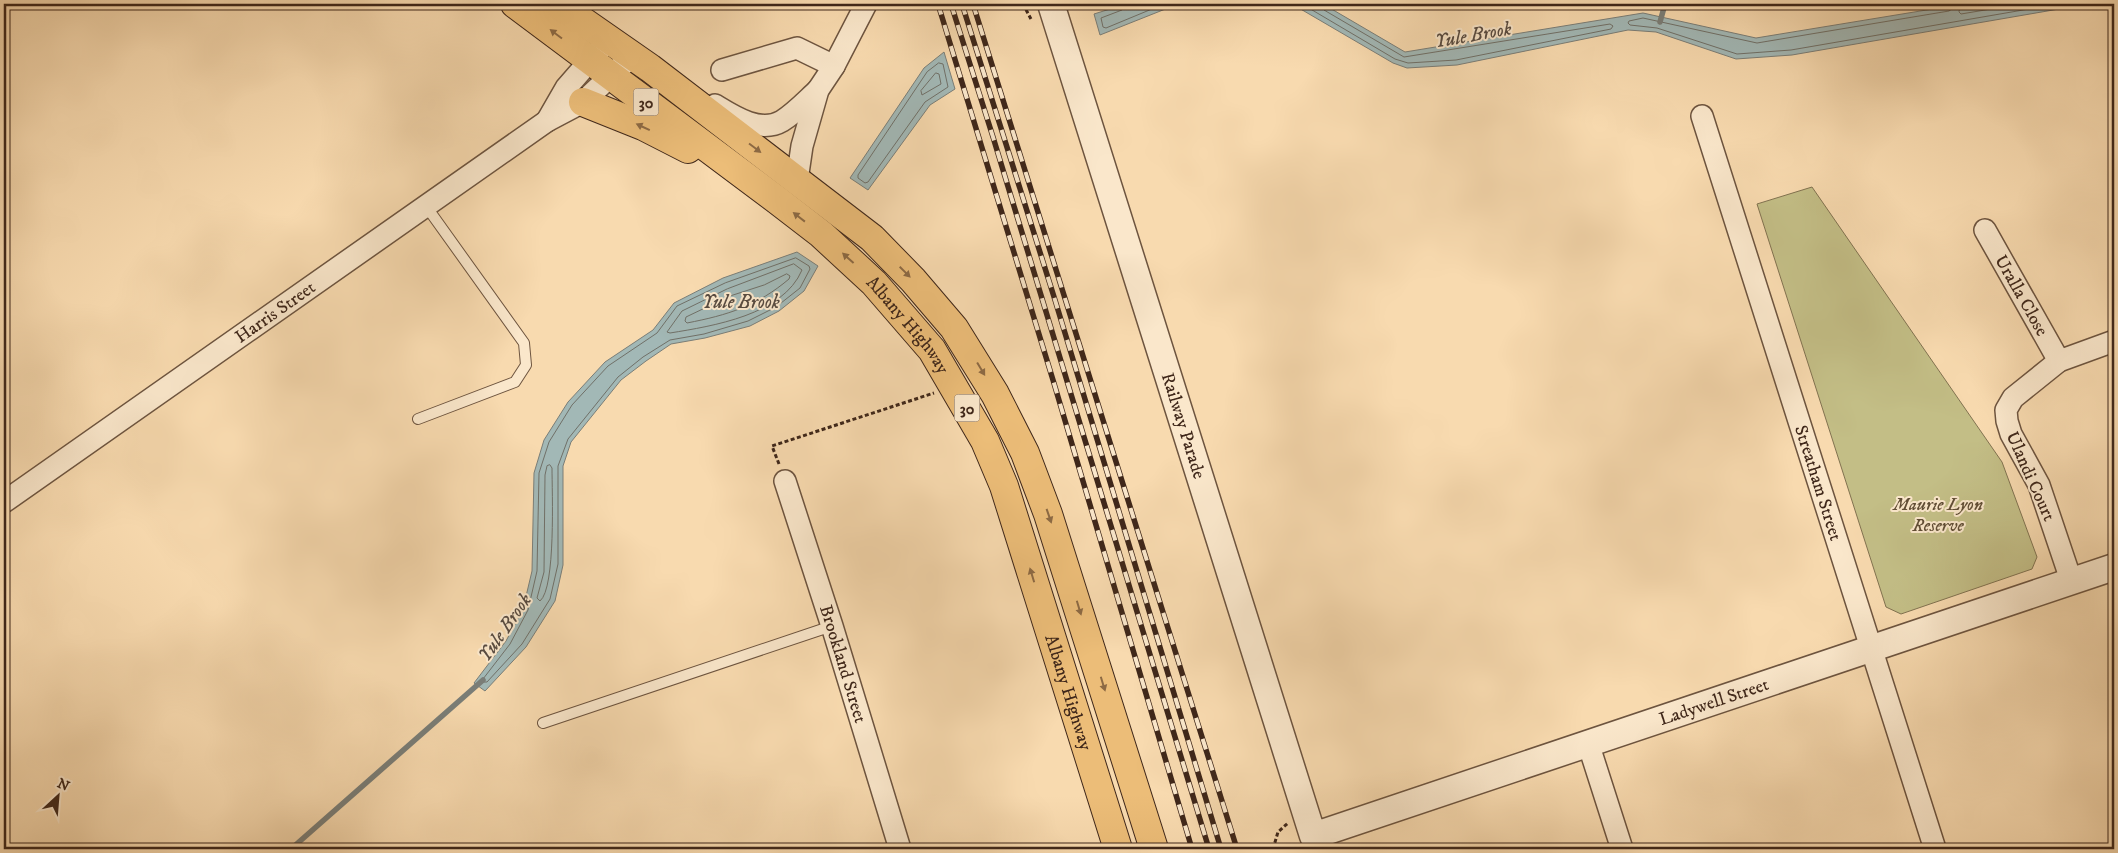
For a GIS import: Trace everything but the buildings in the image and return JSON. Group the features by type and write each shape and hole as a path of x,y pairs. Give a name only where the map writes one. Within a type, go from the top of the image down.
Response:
{"highway":[{"name":"Albany Highway","path":"515,4 821,234 874,283 932,350 985,441 1004,486 1118,849"},
{"name":"Albany Highway","path":"558,4 641,62 872,238 913,280 954,328 994,391 1025,453 1048,514 1154,849"},
{"path":"583,102 651,130 700,155 745,189 777,200"}],"street":[{"path":"641,62 739,120 753,124 780,122 818,90 834,66 866,4"},
{"name":"Railway Parade","path":"1051,4 1308,835"},
{"name":"Harris Street","path":"547,121 566,88 609,40"},
{"path":"722,70 797,48 834,66"},
{"name":"Harris Street","path":"4,502 547,121 583,102 612,77 641,62"},
{"path":"797,180 802,146 818,90"},
{"name":"Streatham Street","path":"1702,116 1935,849"},
{"name":"Uralla Close","path":"1985,230 2059,361"},
{"name":"Ulandi Court","path":"2071,580 2039,485 2007,421 2006,410 2013,398 2059,361 2114,341"},
{"name":"Brookland Street","path":"785,481 832,626 900,849"},
{"name":"Ladywell Street","path":"1308,835 2114,567"},
{"path":"1588,743 1622,849"}],"lane":[{"path":"418,419 515,382 526,366 524,343 426,206"},
{"path":"543,723 832,626"}],"path":[{"path":"785,481 772,446 939,392"},
{"path":"1273,849 1278,832 1308,835"}],"green space":[{"name":"Maurie Lyon Reserve","path":"1812,187 2002,462 2037,557 2032,569 1901,614 1886,607 1757,204"}],"water":[{"path":"1126,4 1178,4 1100,35 1094,14"},
{"path":"1292,4 1323,4 1405,52 1643,13 1756,38 1963,4 2088,4 1792,55 1736,59 1656,32 1628,30 1457,65 1407,68 1393,63"},
{"path":"944,52 955,89 930,105 868,190 850,178 924,68"},
{"name":"Yule Brook","path":"797,252 818,266 804,291 779,311 750,326 705,338 671,344 621,380 571,442 563,466 563,565 555,601 526,647 485,691 474,683 506,641 523,609 532,571 534,473 544,440 568,402 605,362 653,330 674,303 723,278"}],"waterway":[{"path":"1660,22 1665,4"},
{"name":"Yule Brook","path":"291,849 483,680"}],"railway":[{"path":"938,4 1053,380 1192,849"},
{"path":"951,4 1209,849"},
{"path":"962,4 1055,300 1221,849"},
{"path":"973,4 1237,849"}]}
